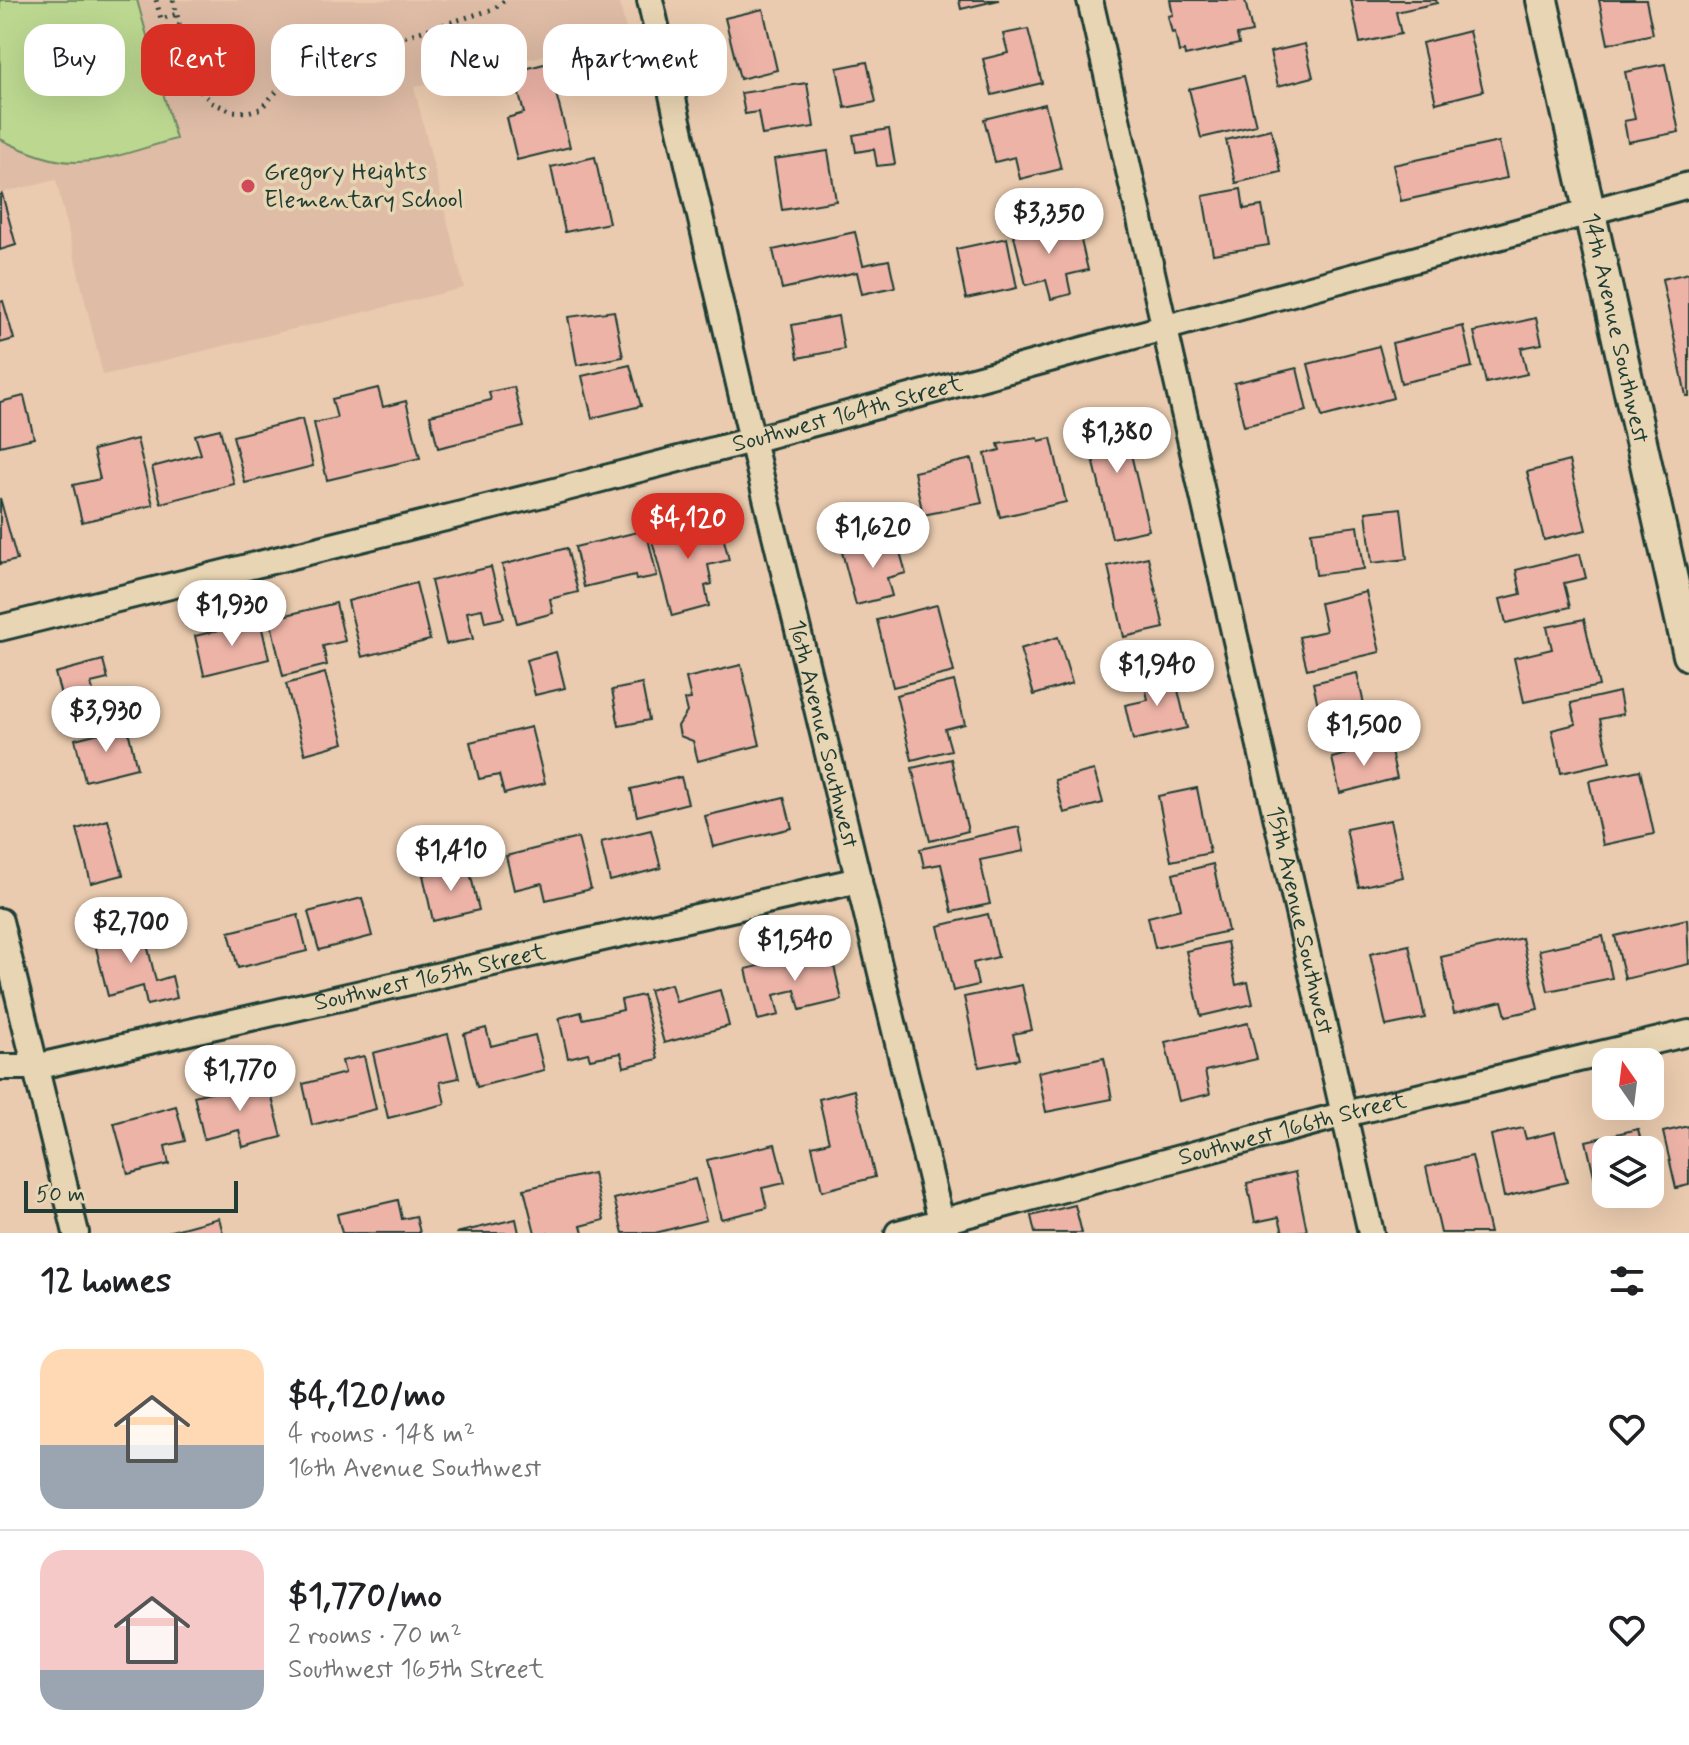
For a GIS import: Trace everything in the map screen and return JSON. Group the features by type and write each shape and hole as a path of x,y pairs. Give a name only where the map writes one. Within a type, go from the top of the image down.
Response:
{"street":[{"name":"16th Avenue Southwest","path":"650,0 752,440 942,1227"},
{"name":"15th Avenue Southwest","path":"1090,0 1371,1233"},
{"name":"14th Avenue Southwest","path":"1542,0 1689,655"},
{"name":"Southwest 164th Street","path":"0,628 752,440 1689,185"},
{"name":"Southwest 165th Street","path":"0,1067 35,1067 859,880"},
{"path":"0,921 76,1233"},
{"name":"Southwest 166th Street","path":"898,1233 942,1227 1345,1114 1689,1033"}],"path":[{"path":"156,0 161,19 177,14"},
{"path":"173,0 196,87 213,103 232,111 247,112 260,109 283,85 309,66 494,9 505,0"}],"shaded area":[{"name":"Gregory Heights Elementary School","path":"0,0 619,0 624,24 543,24 543,56 527,59 527,24 421,24 421,85 414,87 464,288 103,375 56,180 0,193"}],"green space":[{"path":"0,0 137,0 144,24 141,24 141,96 164,96 176,139 115,156 69,162 28,151 0,139"}],"building":[{"path":"959,0 999,0 961,9"},
{"path":"1170,0 1245,0 1252,32 1237,35 1239,44 1185,56 1184,51 1179,52 1175,32 1172,33 1168,16 1173,15"},
{"path":"1351,0 1436,0 1437,3 1396,12 1401,34 1360,43"},
{"path":"1599,0 1646,0 1653,34 1608,44"},
{"path":"763,9 777,70 740,79 725,18"},
{"path":"1028,29 1042,83 992,95 983,59 1008,53 1003,34"},
{"path":"1469,31 1483,91 1436,103 1422,43"},
{"path":"1305,44 1313,77 1278,86 1270,52"},
{"path":"867,62 876,102 845,108 837,68"},
{"path":"543,64 543,96 557,96 570,147 517,160 507,118 524,113 519,96 527,96 527,68"},
{"path":"1665,64 1679,132 1628,142 1624,121 1635,119 1625,72"},
{"path":"1244,76 1256,125 1201,138 1189,89"},
{"path":"807,83 814,127 762,135 758,112 745,114 741,93"},
{"path":"1045,104 1061,169 1020,179 1015,157 995,162 984,119"},
{"path":"889,129 895,164 877,166 874,149 856,152 853,135"},
{"path":"1271,129 1281,172 1236,183 1226,140"},
{"path":"1499,142 1507,178 1401,201 1393,165"},
{"path":"828,151 836,201 782,210 774,159"},
{"path":"595,157 609,223 565,232 551,167"},
{"path":"1241,189 1244,209 1262,206 1269,245 1213,254 1203,196"},
{"path":"0,195 16,245 0,250"},
{"path":"1054,218 1058,237 1079,232 1088,270 1067,275 1071,294 1051,299 1046,280 1026,285 1012,228"},
{"path":"855,232 863,265 889,260 895,287 862,294 857,272 782,289 773,250"},
{"path":"1007,238 1017,288 966,299 956,249"},
{"path":"1689,273 1689,396 1686,396 1662,279"},
{"path":"3,301 14,339 0,343 0,302"},
{"path":"614,311 623,357 577,365 568,317"},
{"path":"838,316 844,349 798,358 792,325"},
{"path":"1536,318 1542,344 1521,348 1527,374 1486,383 1474,332"},
{"path":"1463,326 1472,367 1401,383 1392,343"},
{"path":"1379,346 1393,398 1322,417 1308,364"},
{"path":"630,365 641,406 592,418 582,376"},
{"path":"1297,368 1307,411 1244,426 1234,383"},
{"path":"514,387 524,427 438,448 430,415 491,400 489,392"},
{"path":"378,388 383,407 406,401 420,458 327,480 314,423 337,418 332,399"},
{"path":"24,396 34,438 0,446 0,402"},
{"path":"1121,412 1149,530 1112,538 1084,421"},
{"path":"302,419 313,466 245,483 233,436"},
{"path":"220,429 234,484 161,503 152,467 201,454 195,435"},
{"path":"1038,438 1039,441 1051,438 1066,502 1000,517 985,454 1000,450 998,444"},
{"path":"137,439 153,505 82,522 73,485 100,479 93,450"},
{"path":"972,459 982,503 923,515 914,472"},
{"path":"1569,461 1586,530 1544,540 1527,472"},
{"path":"0,498 17,560 0,564"},
{"path":"1401,508 1407,559 1372,563 1366,512"},
{"path":"699,517 701,525 719,520 729,560 708,565 712,584 705,586 709,606 672,616 649,529"},
{"path":"1358,526 1364,569 1316,575 1311,532"},
{"path":"646,530 657,576 636,580 635,575 584,587 575,547"},
{"path":"896,538 906,573 887,578 892,596 856,605 842,552"},
{"path":"567,548 578,592 550,599 553,613 517,623 502,565"},
{"path":"1580,554 1586,578 1564,583 1570,607 1506,623 1500,599 1521,594 1516,570"},
{"path":"1148,557 1164,628 1124,637 1108,566"},
{"path":"491,567 504,618 485,622 482,609 467,612 473,639 446,644 431,581"},
{"path":"416,583 430,640 362,657 348,601"},
{"path":"1366,592 1380,652 1307,669 1299,637 1326,631 1320,603"},
{"path":"336,603 345,641 323,646 327,665 283,676 270,619"},
{"path":"937,605 954,672 893,687 877,620"},
{"path":"1584,619 1599,686 1524,702 1514,658 1552,649 1547,627"},
{"path":"260,620 269,659 204,675 195,636"},
{"path":"1058,637 1072,683 1034,695 1020,649"},
{"path":"556,652 565,688 535,695 526,660"},
{"path":"103,660 108,679 91,683 98,713 68,721 55,673"},
{"path":"741,665 760,745 698,761 693,741 680,736 678,726 687,712 684,700 691,699 686,678"},
{"path":"1173,669 1187,728 1133,740 1125,705 1148,700 1143,676"},
{"path":"325,673 344,743 305,754 286,684"},
{"path":"1357,673 1370,731 1326,741 1313,683"},
{"path":"954,681 965,724 945,729 951,750 912,760 896,695"},
{"path":"642,684 649,720 619,726 612,690"},
{"path":"1619,692 1623,714 1600,719 1610,762 1561,773 1552,730 1576,724 1571,703"},
{"path":"127,726 137,768 85,781 75,739"},
{"path":"531,727 545,783 504,794 499,775 479,779 470,742"},
{"path":"1389,743 1397,778 1340,793 1332,758"},
{"path":"951,759 968,831 930,841 912,768"},
{"path":"1094,770 1103,803 1064,813 1055,780"},
{"path":"1640,770 1654,834 1603,845 1589,781"},
{"path":"681,777 688,803 637,816 631,789"},
{"path":"1197,788 1210,853 1171,861 1158,796"},
{"path":"784,797 792,828 713,847 705,816"},
{"path":"108,820 123,875 91,883 77,829"},
{"path":"1390,820 1403,877 1359,887 1346,829"},
{"path":"1019,827 1024,851 980,860 990,904 952,912 941,864 924,867 920,849"},
{"path":"651,830 661,868 610,881 601,842"},
{"path":"578,838 591,889 546,900 542,883 514,890 506,856"},
{"path":"468,864 479,910 433,921 423,875"},
{"path":"1213,864 1228,931 1155,948 1148,917 1181,909 1173,874"},
{"path":"362,898 372,936 319,950 308,912"},
{"path":"988,914 998,957 973,963 978,985 953,991 938,926"},
{"path":"298,915 307,951 238,968 229,932"},
{"path":"1687,919 1689,964 1625,979 1615,936"},
{"path":"142,924 156,981 172,976 177,998 147,1005 143,986 108,996 93,936"},
{"path":"1603,936 1612,978 1548,991 1539,950"},
{"path":"1522,938 1538,1009 1506,1016 1502,1001 1454,1013 1441,957"},
{"path":"1227,942 1236,985 1248,982 1253,1004 1201,1016 1186,951"},
{"path":"1409,945 1425,1018 1386,1026 1370,954"},
{"path":"830,949 842,1000 800,1010 795,990 774,995 779,1015 758,1020 746,969"},
{"path":"671,984 676,1002 720,990 729,1026 664,1043 649,990"},
{"path":"1022,985 1032,1030 1013,1034 1019,1059 979,1067 964,997"},
{"path":"643,995 658,1059 624,1067 621,1053 590,1059 588,1053 568,1058 559,1018 581,1012 583,1019 623,1010 621,1000"},
{"path":"1248,1023 1257,1059 1205,1071 1210,1094 1179,1101 1165,1042"},
{"path":"486,1028 491,1046 535,1035 544,1070 477,1087 464,1034"},
{"path":"448,1034 459,1078 440,1082 445,1104 388,1118 373,1053"},
{"path":"364,1056 376,1109 312,1125 303,1084 345,1073 342,1061"},
{"path":"1104,1058 1112,1099 1046,1112 1038,1072"},
{"path":"267,1078 282,1137 243,1147 239,1130 204,1139 194,1096"},
{"path":"854,1090 875,1177 822,1191 812,1146 829,1142 819,1099"},
{"path":"176,1106 185,1141 165,1146 169,1164 128,1174 114,1123"},
{"path":"1689,1126 1689,1185 1676,1188 1663,1132"},
{"path":"1523,1128 1526,1139 1555,1132 1567,1182 1504,1197 1491,1135"},
{"path":"1638,1129 1640,1136 1608,1136"},
{"path":"1592,1140 1592,1167 1586,1141"},
{"path":"775,1144 785,1183 762,1188 767,1208 721,1219 707,1160"},
{"path":"1472,1156 1490,1233 1441,1233 1426,1167"},
{"path":"1295,1172 1307,1231 1283,1233 1279,1217 1255,1222 1247,1183"},
{"path":"593,1173 604,1220 581,1226 583,1233 535,1233 524,1189"},
{"path":"695,1179 706,1220 655,1233 623,1233 614,1199"},
{"path":"398,1200 402,1219 416,1216 420,1233 342,1233 337,1214"},
{"path":"1075,1205 1082,1233 1035,1233 1031,1216"},
{"path":"219,1218 223,1233 167,1233 167,1232"},
{"path":"516,1219 519,1233 456,1233"}],"place":[{"name":"Gregory Heights Elementary School","path":"248,186"}]}
